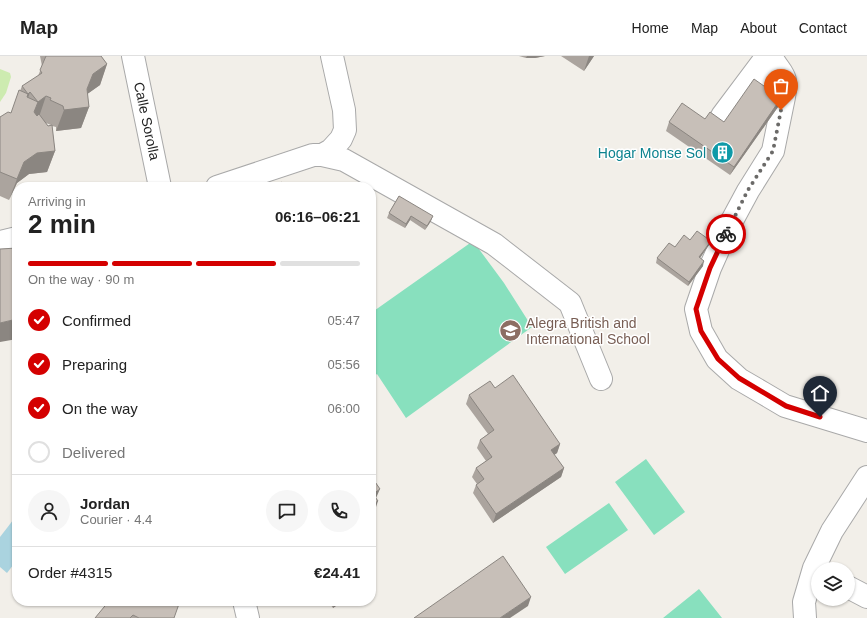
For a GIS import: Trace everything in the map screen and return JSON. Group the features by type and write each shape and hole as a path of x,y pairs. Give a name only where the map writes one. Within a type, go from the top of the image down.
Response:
{"street":[{"name":"Calle Sorolla","path":"133,56 159,182"},
{"path":"322,155 331,150 345,130 344,110 332,56"},
{"path":"771,59 771,78 763,89 778,99 784,96 773,151 745,197 710,268 696,309 701,331 718,359 739,378 763,393 786,406 867,431"},
{"path":"722,116 771,59"},
{"path":"231,182 313,155 322,155 344,160 494,244 570,302 601,379"},
{"path":"0,242 12,239"},
{"path":"819,562 832,532 867,477"},
{"path":"805,618 804,602 811,583"},
{"path":"855,591 867,597"},
{"path":"245,606 248,618"}],"green space":[{"path":"0,69 10,73 11,77 6,93 0,102"},
{"path":"473,241 504,283 532,327 406,418 377,374 376,375 376,309"},
{"path":"646,459 685,512 654,535 615,482"},
{"path":"609,503 628,530 565,574 546,547"},
{"path":"699,589 722,618 663,618"}],"water":[{"path":"12,521 12,566 7,573 0,567 0,537"}],"building":[{"path":"46,56 101,56 107,64 93,74 87,89 89,107 64,110 63,106 50,100 51,98 46,96 38,102 30,92 28,94 22,86 42,73 40,70"},
{"name":"Hogar Monse Sol","path":"754,79 781,98 734,167 669,122 682,103 705,119 710,112 724,122"},
{"path":"19,90 28,94 27,97 38,102 34,112 37,116 39,114 48,126 52,125 55,151 37,153 24,162 17,179 0,172 0,117 8,112 11,113"},
{"path":"399,196 433,216 427,226 411,216 406,224 389,213"},
{"path":"697,231 711,241 699,257 704,261 689,282 657,258 669,243 675,247 684,235 690,240"},
{"path":"12,248 12,320 0,323 0,249"},
{"path":"513,375 560,444 551,450 564,468 496,514 476,485 484,479 476,468 492,457 480,440 494,430 469,395 490,381 495,388"},
{"path":"376,483 380,489 376,492"},
{"path":"503,556 531,597 500,618 414,618"},
{"path":"105,606 178,606 174,618 139,618 133,615 130,618 95,618"}],"way so far":[{"path":"726,234 748,190 773,151 781,110"}],"place":[{"name":"Hogar Monse Sol","path":"722,153"},
{"name":"Alegra British and International School","path":"510,331"}],"route":[{"path":"726,234 710,268 696,309 701,331 718,359 739,378 786,406 820,417"}]}
